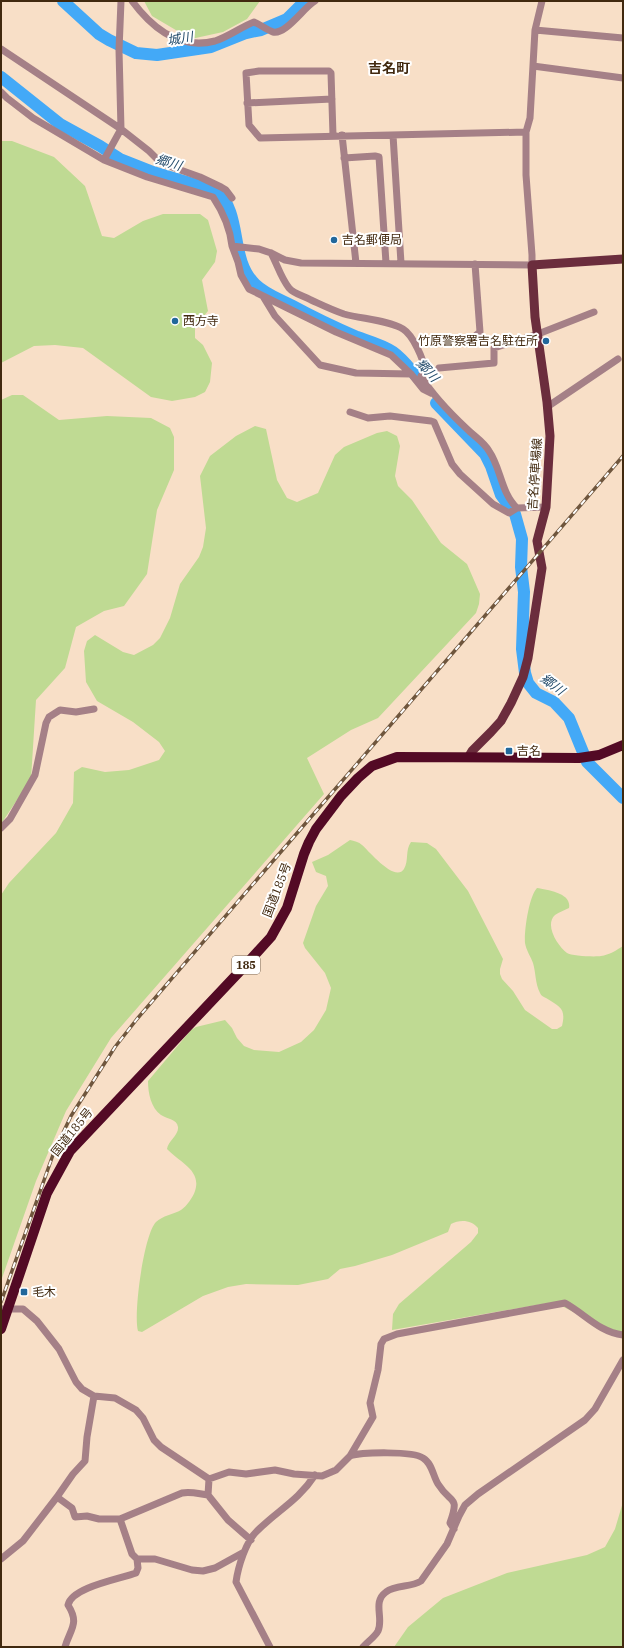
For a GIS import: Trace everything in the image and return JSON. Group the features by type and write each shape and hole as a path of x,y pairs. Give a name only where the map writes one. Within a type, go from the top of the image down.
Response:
{"highway":[{"name":"国道185号","path":"1,1329 4,1309 47,1193 70,1151 241,970 270,937 286,908 309,842 316,829 342,796 365,772 372,766 391,758 408,756 579,758 593,756 623,745"}],"main road":[{"path":"532,265 623,259"},
{"name":"吉名停車場線","path":"469,756 501,721 511,703 524,673 542,568 537,541 546,507 549,452 547,407 538,334 532,265"}],"street":[{"path":"104,158 121,129 119,40 121,1"},
{"path":"132,1 155,26 175,38 194,44 216,40 254,22 273,32 280,31 289,25 315,1"},
{"path":"233,246 259,249 285,260 301,263 532,265 526,174 526,132 530,118 535,30 542,1"},
{"path":"535,30 623,38"},
{"path":"1,49 121,129 149,151 161,163 200,177 225,191 232,198"},
{"path":"533,66 623,78"},
{"path":"333,135 330,70 253,71 246,73 249,125 260,138 333,135 526,132"},
{"path":"1,92 33,118 104,158 147,177 214,196 225,191"},
{"path":"247,103 332,99"},
{"path":"342,135 356,263"},
{"path":"393,135 401,264"},
{"path":"344,158 375,156 379,158 386,263"},
{"path":"214,196 231,232 233,246 241,275 248,289 336,332 391,355 488,449 494,458 514,510"},
{"path":"271,253 283,278 290,289 296,293 332,310 389,324 408,333 421,355 425,371 421,376 430,392"},
{"path":"474,337 480,332 475,264"},
{"path":"264,298 275,316 320,365 356,373 411,374"},
{"path":"439,368 494,363 494,348 538,334 594,312"},
{"path":"547,407 618,359"},
{"path":"350,412 368,418 390,416 434,422 452,464 460,474 493,504 509,513 514,510 546,507"},
{"path":"1,828 10,819 35,775 46,723 49,717 60,710 76,712 94,709"},
{"path":"4,1309 24,1309 37,1321 59,1349 76,1382 82,1389 94,1396 115,1398 136,1410 143,1418 154,1440 161,1447 209,1478 229,1472 246,1474 275,1470 294,1474 322,1476 336,1470 350,1456 373,1417 370,1403 378,1370 381,1344 384,1339 396,1334 565,1303 597,1326 612,1334 623,1335"},
{"path":"363,1647 378,1631 378,1607 380,1599 384,1593 391,1589 416,1585 421,1581 447,1544 458,1516 465,1505 478,1494 585,1420 595,1409 623,1360"},
{"path":"1,1559 23,1541 58,1498 73,1474 85,1461 94,1396"},
{"path":"350,1456 370,1453 415,1455 423,1458 429,1463 438,1484 454,1502 455,1509 450,1524 454,1529"},
{"path":"270,1647 236,1582 237,1572 244,1552 256,1532 299,1497 315,1475"},
{"path":"209,1478 208,1494 228,1520 251,1540"},
{"path":"58,1498 72,1508 75,1517 87,1516 99,1519 120,1519 182,1493 189,1492 208,1494"},
{"path":"65,1647 75,1622 74,1614 68,1605 71,1598 77,1593 136,1573 138,1568 137,1559 132,1554 120,1519"},
{"path":"137,1559 155,1559 192,1570 203,1571 215,1568 244,1552"}],"green space":[{"path":"144,1 260,1 247,19 223,32 191,39 152,16"},
{"path":"1,141 12,141 54,157 85,186 102,236 114,238 143,221 163,214 200,214 208,220 217,251 215,262 202,280 208,311 195,327 195,338 203,345 212,363 210,382 205,392 195,397 172,401 151,397 83,348 55,345 34,346 1,363"},
{"path":"12,395 23,395 59,420 107,416 151,418 170,428 174,437 174,470 157,510 147,574 124,606 104,611 76,627 65,668 36,700 31,779 1,824 1,400"},
{"path":"255,426 266,429 277,480 287,498 297,502 318,493 335,455 344,447 377,433 387,431 397,436 400,446 395,476 398,486 412,500 441,543 467,564 480,594 479,604 476,613 378,718 351,730 307,758 324,794 111,1038 66,1111 36,1181 1,1281 1,895 9,883 56,833 73,803 74,772 82,767 105,772 129,770 159,760 165,751 159,742 133,722 97,701 86,682 84,651 87,641 95,635 123,652 134,655 153,645 160,638 170,618 180,584 199,557 203,547 206,528 200,476 210,456 236,436"},
{"path":"350,840 361,844 382,864 395,872 400,872 404,869 408,848 411,842 427,843 436,849 468,891 503,959 500,969 502,979 513,991 525,1010 552,1029 557,1029 562,1026 563,1012 559,1006 540,994 533,963 525,943 525,930 529,906 537,888 558,893 567,899 569,903 569,908 555,915 551,924 556,941 567,953 578,956 601,956 616,951 623,946 623,1334 610,1331 554,1302 392,1330 393,1314 399,1304 471,1242 478,1233 478,1228 473,1223 466,1221 454,1222 451,1224 448,1232 392,1255 340,1269 328,1279 298,1285 246,1284 228,1287 203,1296 142,1332 138,1331 138,1292 147,1242 152,1229 156,1222 181,1210 190,1201 195,1191 196,1184 195,1177 188,1167 167,1149 169,1143 177,1133 178,1127 176,1122 161,1115 152,1104 149,1095 148,1081 191,1030 196,1027 225,1020 244,1046 254,1050 279,1052 301,1042 314,1030 326,1010 331,988 325,973 305,948 303,943 316,906 328,886 326,876 316,872 312,862 328,855"},
{"path":"623,1502 623,1647 394,1647 408,1627 443,1598 507,1573 587,1555 605,1547 615,1529"}],"waterway":[{"name":"城川","path":"63,1 99,34 109,40 136,53 157,55 211,47 246,33 261,30 287,19 305,1"},
{"name":"郷川","path":"1,77 60,124 120,159 153,172 217,191 225,201 230,212 234,224 238,250 247,274 259,288 324,322 393,352 418,378"},
{"name":"郷川","path":"436,403 485,454 491,466 501,495 515,514 522,539 521,567 524,592 522,649 525,673 528,683 536,693 554,702 569,718 587,762 623,798"}],"railway":[{"path":"1,1302 54,1152 71,1116 115,1047 137,1019 623,456"}],"place":[{"name":"吉名郵便局","path":"334,240"},
{"name":"西方寺","path":"175,321"},
{"name":"竹原警察署吉名駐在所","path":"546,341"},
{"name":"吉名","path":"509,751"},
{"name":"毛木","path":"24,1292"}],"district":[{"name":"吉名町","path":"389,68"}]}
